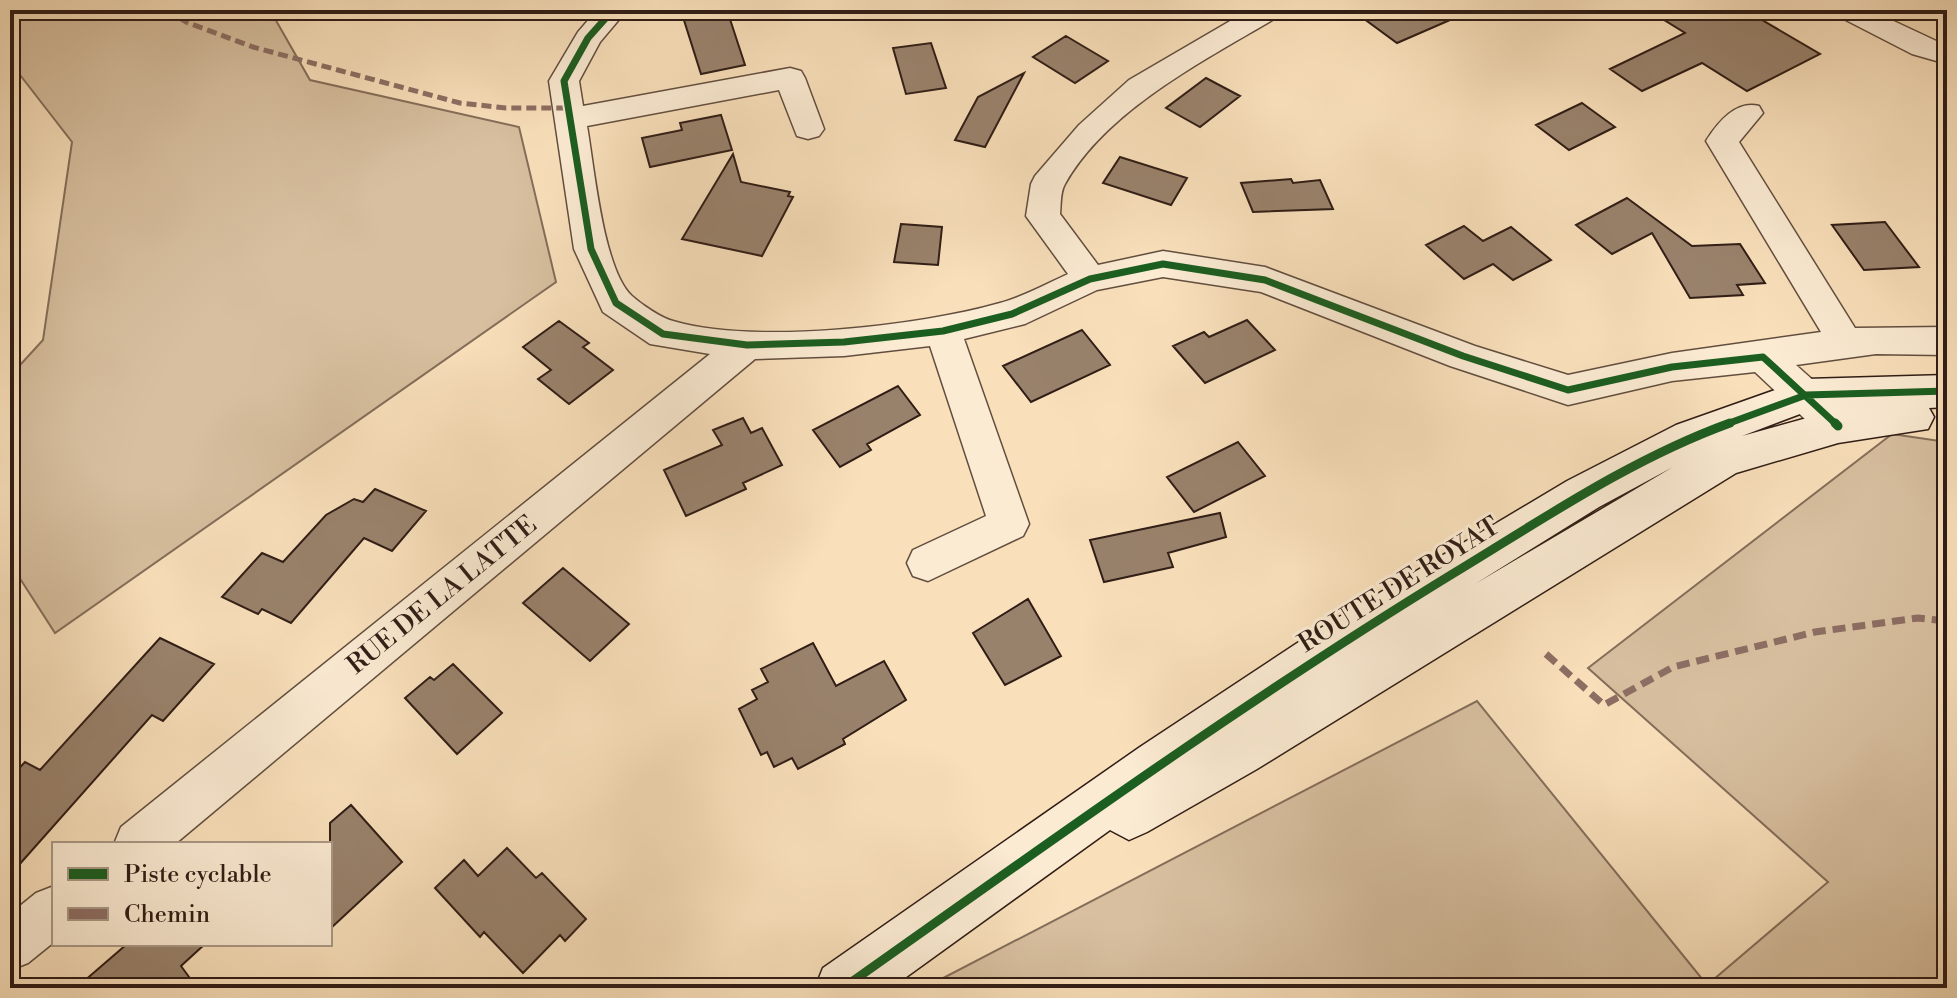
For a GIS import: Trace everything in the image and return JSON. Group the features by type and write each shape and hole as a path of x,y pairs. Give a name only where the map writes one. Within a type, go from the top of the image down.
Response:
{"main road":[{"path":"843,988 964,901 1184,784 1723,459 1822,410 1947,391"},
{"path":"1822,410 1947,415"}],"street":[{"path":"613,10 588,38 564,81 591,249 616,303 663,334 747,345 844,342 943,331 1012,314 1090,279 1163,264 1265,280 1463,356 1568,390 1672,367 1763,357 1844,340 1894,337 1947,341"},
{"path":"1090,279 1043,216 1047,184 1090,132 1140,87 1269,10"},
{"path":"1848,10 1922,48 1947,55"},
{"path":"570,119 790,78 808,129"},
{"path":"1748,113 1722,141 1844,340"},
{"path":"928,563 1009,524 943,331"},
{"name":"RUE DE LA LATTE","path":"140,842 747,345"},
{"path":"1763,357 1822,410"},
{"path":"10,945 52,913"}],"shaded area":[{"path":"10,10 270,10 310,80 519,127 556,282 55,633 10,563 10,376 43,340 72,142 10,62"},
{"path":"1892,434 1947,442 1947,988 924,988 1477,701 1707,985 1828,882 1588,668"}],"building":[{"path":"727,10 745,65 701,74 683,17"},
{"path":"1352,10 1473,10 1397,43"},
{"path":"1648,10 1745,10 1820,54 1747,91 1702,63 1642,91 1610,69 1685,33"},
{"path":"1066,36 1108,61 1075,83 1033,57"},
{"path":"931,43 946,88 906,94 893,48"},
{"path":"1024,73 985,147 955,140 978,97"},
{"path":"1206,78 1240,96 1200,127 1166,108"},
{"path":"1582,103 1615,127 1569,150 1536,125"},
{"path":"721,115 732,150 650,167 642,138 682,130 680,123"},
{"path":"733,154 741,182 790,192 788,196 793,197 762,256 682,239"},
{"path":"1120,157 1187,178 1171,205 1103,183"},
{"path":"1291,179 1293,183 1320,180 1333,209 1253,212 1241,183"},
{"path":"1627,198 1692,246 1740,244 1765,283 1737,285 1743,295 1690,298 1652,233 1612,254 1576,225"},
{"path":"1885,222 1919,267 1864,270 1832,225"},
{"path":"901,224 942,227 938,265 894,262"},
{"path":"1464,226 1483,241 1511,227 1551,260 1513,280 1493,264 1464,279 1426,245"},
{"path":"1247,320 1275,350 1205,383 1173,346 1204,332 1209,337"},
{"path":"559,321 589,343 583,347 613,370 569,404 538,379 551,370 523,347"},
{"path":"1082,330 1110,365 1031,402 1003,366"},
{"path":"898,386 920,415 867,444 871,450 840,467 813,430"},
{"path":"743,418 751,433 762,428 782,465 743,483 746,489 686,516 664,470 722,445 713,430"},
{"path":"1238,442 1265,476 1194,512 1167,477"},
{"path":"375,489 426,511 392,551 364,538 291,623 262,609 258,614 222,597 262,553 283,562 326,515 354,499 363,502"},
{"path":"1220,513 1226,537 1168,553 1173,567 1104,582 1090,540"},
{"path":"563,568 629,624 590,661 523,603"},
{"path":"1028,599 1061,656 1005,685 973,633"},
{"path":"160,638 214,664 163,721 152,715 10,875 10,778 25,762 40,770"},
{"path":"813,643 836,686 884,661 906,700 843,739 845,744 798,769 792,758 774,767 767,752 761,755 739,709 757,699 752,690 768,682 761,669"},
{"path":"453,664 502,713 457,754 405,698 430,677 434,680"},
{"path":"351,805 402,862 332,927 332,842 330,823"},
{"path":"507,848 536,878 542,873 586,919 565,941 560,935 523,973 484,932 480,937 435,888 464,860 478,876"},
{"path":"125,946 203,946 181,966 197,988 76,988"}],"marked path":[{"path":"167,10 186,22 253,47 460,103 506,108 568,108"},
{"path":"1546,654 1604,705 1673,667 1815,632 1918,618 1947,621"}],"cycle path":[{"path":"613,10 588,38 564,81 591,249 616,303 663,334 747,345 844,342 943,331 1012,314 1090,279 1163,264 1265,280 1463,356 1568,390 1672,367 1763,357 1838,426"},
{"name":"ROUTE DE ROYAT","path":"843,988 1158,765 1331,648 1583,494 1691,437 1806,395 1947,391"}]}
